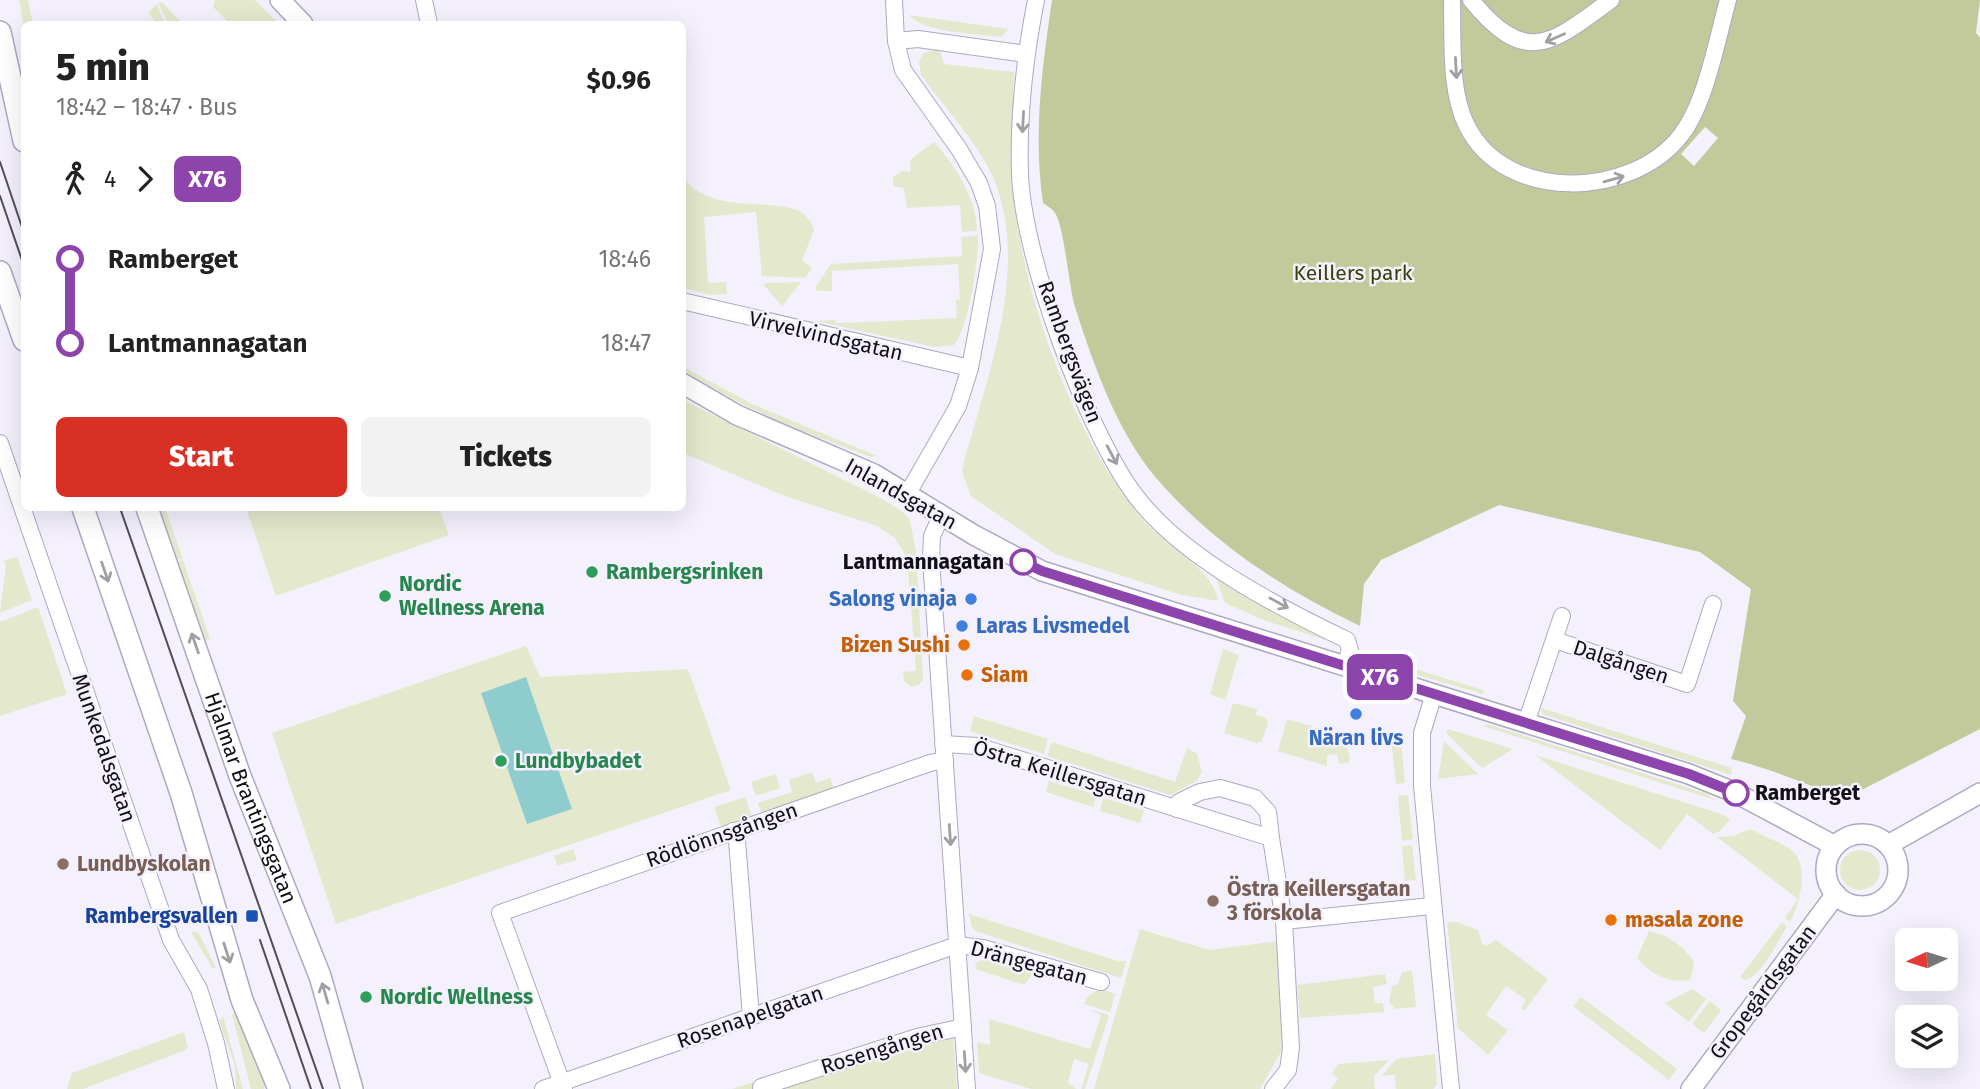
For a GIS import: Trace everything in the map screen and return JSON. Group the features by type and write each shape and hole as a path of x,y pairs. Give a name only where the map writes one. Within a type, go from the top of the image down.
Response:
{"main road":[{"path":"0,32 21,127"},
{"path":"0,272 21,332"},
{"path":"84,511 181,793 242,1000 274,1084"},
{"name":"Hjalmar Brantingsgatan","path":"148,511 264,839 297,912 320,976 352,1089"}],"street":[{"path":"279,0 300,21"},
{"path":"424,0 428,21"},
{"path":"894,0 896,41 903,70 965,159 987,206 992,249 970,368 948,426 908,493"},
{"name":"Rambergsvägen","path":"1036,0 1026,54 1020,174 1025,209 1046,294 1085,403 1135,496 1205,562 1347,640 1350,650 1345,667"},
{"path":"1452,0 1458,104 1476,141 1499,163 1521,172 1544,179 1581,183 1609,181 1644,167 1661,156 1682,135 1700,95 1728,0"},
{"path":"1471,0 1486,19 1508,34 1524,41 1546,43 1563,35 1611,0"},
{"path":"896,41 918,38 1026,54"},
{"name":"Virvelvindsgatan","path":"686,302 970,368"},
{"name":"Inlandsgatan","path":"686,385 737,415 874,474 942,516 1042,571 1689,774 1736,793 1835,846"},
{"name":"Munkedalsgatan","path":"0,443 21,504"},
{"name":"Munkedalsgatan","path":"23,511 171,940 199,989 216,1043 226,1089"},
{"path":"942,516 932,536 931,559 967,1089"},
{"name":"Dalgången","path":"1555,640 1686,684 1713,604"},
{"name":"Dalgången","path":"1526,723 1562,616"},
{"path":"1434,694 1422,733 1422,786 1431,906 1451,1089"},
{"name":"Östra Keillersgatan","path":"944,757 977,746 1271,838"},
{"name":"Rödlönnsgången","path":"562,1086 500,913 944,757"},
{"path":"1177,809 1179,802 1212,789 1226,789 1255,798 1268,812 1284,921 1292,1062 1273,1089"},
{"path":"1888,845 1980,793"},
{"path":"733,831 737,841 751,1017"},
{"path":"1861,834 1876,836 1888,845 1896,858 1898,874 1888,895 1878,902 1861,906 1845,901 1836,894 1828,881 1826,866 1835,846 1847,837 1861,834"},
{"name":"Gropegårdsgatan","path":"1691,1089 1836,894"},
{"path":"1284,921 1431,906"},
{"name":"Drängegatan","path":"957,945 983,948 1101,982"},
{"name":"Rosenapelgatan","path":"543,1089 562,1086 957,945"},
{"name":"Rosengången","path":"761,1087 916,1037 963,1027"}],"shaded area":[{"path":"19,0 28,0 32,21 23,21"},
{"path":"215,0 255,0 276,21 227,21 213,7"},
{"path":"162,2 180,21 167,21 158,3"},
{"path":"157,4 164,21 153,21 148,13"},
{"path":"909,15 1009,29 1001,37 952,32 926,26"},
{"path":"939,48 944,64 1014,72 1012,139 1015,205 1036,307 1060,376 1090,441 1128,500 1150,527 1187,557 1208,579 1218,601 1178,594 1055,554 971,496 962,472 1002,317 1008,245 1003,209 992,175 968,136 921,75 919,61 924,53"},
{"path":"934,142 950,162 969,194 977,231 962,232 960,205 907,208 904,188 893,186 893,177 902,171 910,172 911,159"},
{"path":"686,180 698,191 717,199 777,205 806,216 814,230 802,260 812,268 805,278 762,276 756,212 704,217 708,283 726,282 727,294 711,295 686,289"},
{"path":"978,235 975,276 968,309 954,345 934,347 815,321 835,320 836,323 843,323 957,318 956,300 960,299 958,264 832,271 832,291 818,291 815,288 831,264 962,256 961,237"},
{"path":"801,282 782,306 763,284 765,283"},
{"path":"686,368 752,404 877,456 871,457 799,429 752,409 686,373"},
{"path":"686,401 877,496 903,512 910,520 916,552 923,680 919,685 911,687 904,681 903,672 916,671 907,558 895,538 877,526 785,496 686,454"},
{"path":"160,511 166,511 183,559 177,560"},
{"path":"247,511 440,511 449,535 276,596"},
{"path":"17,557 32,600 0,613 6,564 3,561"},
{"path":"183,560 210,639 205,640 177,562"},
{"path":"1215,576 1335,643 1266,621 1225,603"},
{"path":"38,607 67,694 0,716 0,622"},
{"name":"Lundbybadet","path":"526,646 540,677 688,669 731,790 336,924 272,733"},
{"path":"1223,649 1239,655 1225,700 1210,694"},
{"path":"1415,669 1483,690 1483,694 1414,674"},
{"path":"526,677 572,809 527,824 481,693"},
{"path":"1233,703 1257,709 1256,715 1266,718 1268,723 1262,741 1257,743 1224,733"},
{"path":"1541,708 1732,768 1731,775 1542,714"},
{"path":"974,716 1048,739 1044,754 970,731"},
{"path":"1287,719 1311,726 1321,739 1339,740 1348,750 1350,762 1339,764 1337,754 1327,755 1327,766 1278,751"},
{"path":"1487,724 1705,793 1718,801 1483,726"},
{"path":"1448,729 1513,749 1482,768 1446,733"},
{"path":"1391,739 1401,741 1405,783 1396,784"},
{"path":"1444,741 1478,774 1438,779"},
{"path":"1052,742 1175,782 1187,748 1197,754 1202,772 1197,781 1170,795 1047,756"},
{"path":"1535,755 1730,819 1720,831 1713,834 1687,814 1660,850"},
{"path":"812,772 816,783 830,778 834,789 761,813 758,803 792,792 789,780"},
{"path":"776,774 780,788 756,796 751,782"},
{"path":"1049,781 1097,795 1093,807 1046,792"},
{"path":"1408,795 1413,839 1402,841 1398,796"},
{"path":"745,797 752,817 721,827 714,807"},
{"path":"1103,798 1144,810 1140,823 1100,811"},
{"path":"1750,829 1787,847 1801,865 1802,875 1797,906 1790,922 1785,918 1798,899 1717,837 1734,836"},
{"path":"1412,845 1416,880 1405,881 1402,846"},
{"path":"573,849 577,860 557,866 554,856"},
{"path":"1860,850 1874,856 1880,870 1874,884 1860,890 1846,884 1840,870 1846,856"},
{"path":"969,914 1118,961 1126,961 1121,978 978,932 972,928"},
{"path":"1447,922 1457,922 1478,930 1482,944 1488,945 1496,940 1548,979 1524,1011 1521,1008 1526,1000 1506,986 1486,1015 1508,1030 1488,1055 1458,1028"},
{"path":"1782,922 1787,927 1764,965 1752,977 1745,980 1740,977"},
{"path":"1140,929 1209,950 1278,941 1282,1050 1260,1089 1094,1089"},
{"path":"1649,931 1669,938 1685,951 1694,962 1691,979 1676,981 1661,977 1637,958"},
{"path":"191,932 198,932 216,967 213,969"},
{"path":"985,958 1034,972 1024,985 976,969 975,964"},
{"path":"1412,971 1416,1007 1395,1009 1389,1002 1392,986 1398,984 1402,972"},
{"path":"1385,974 1387,984 1373,987 1375,1003 1383,1003 1384,1012 1300,1018 1297,985"},
{"path":"1101,989 1115,994 1110,1012 1084,1004 1089,995"},
{"path":"1693,989 1706,999 1689,1022 1665,1003"},
{"path":"1581,997 1677,1069 1669,1080 1573,1006"},
{"path":"1710,1001 1721,1010 1704,1033 1692,1024"},
{"path":"1089,1009 1109,1015 1085,1089 1081,1089 1089,1064 1074,1059 1068,1083 1076,1089 1031,1089 979,1073 977,1042 990,1045 989,1019 1090,1049 1101,1015"},
{"path":"240,1011 265,1081 264,1089 251,1089 232,1014"},
{"path":"223,1016 243,1089 236,1089 235,1066 219,1021"},
{"path":"936,1023 953,1036 957,1089 732,1089"},
{"path":"184,1032 188,1048 183,1051 83,1089 67,1089 72,1073"},
{"path":"1435,1054 1437,1084 1433,1089 1396,1089 1395,1075 1382,1076 1396,1059"},
{"path":"1389,1060 1374,1076 1375,1089 1331,1089 1338,1079 1332,1073 1338,1064"}],"green space":[{"name":"Keillers park","path":"1052,0 1980,0 1976,33 1980,38 1980,729 1846,798 1731,759 1746,716 1733,701 1751,589 1700,552 1499,505 1381,560 1364,584 1360,626 1281,583 1232,549 1186,510 1134,448 1110,402 1075,307 1058,220 1053,210 1043,203 1040,177 1042,76","holes":["1705,127 1718,138 1694,166 1681,154"]}],"tram line":[{"path":"0,162 21,224"},
{"path":"0,196 21,257"},
{"path":"121,511 323,1089"},
{"path":"260,940 311,1089"}],"bus line":[{"name":"X76","path":"1023,562 1042,571 1269,644 1579,738 1689,774 1736,793"}],"place":[{"name":"Lantmannagatan","path":"1023,562"},
{"name":"Rambergsrinken","path":"592,572"},
{"name":"Nordic Wellness Arena","path":"385,596"},
{"name":"Salong vinaja","path":"971,599"},
{"name":"Laras Livsmedel","path":"962,626"},
{"name":"Bizen Sushi","path":"964,645"},
{"name":"Siam","path":"967,675"},
{"name":"Näran livs","path":"1356,714"},
{"name":"Lundbybadet","path":"501,761"},
{"name":"Ramberget","path":"1736,793"},
{"name":"Lundbyskolan","path":"63,864"},
{"name":"Östra Keillersgatan 3 förskola","path":"1213,901"},
{"name":"Rambergsvallen","path":"252,916"},
{"name":"masala zone","path":"1611,920"},
{"name":"Nordic Wellness","path":"366,997"}]}
